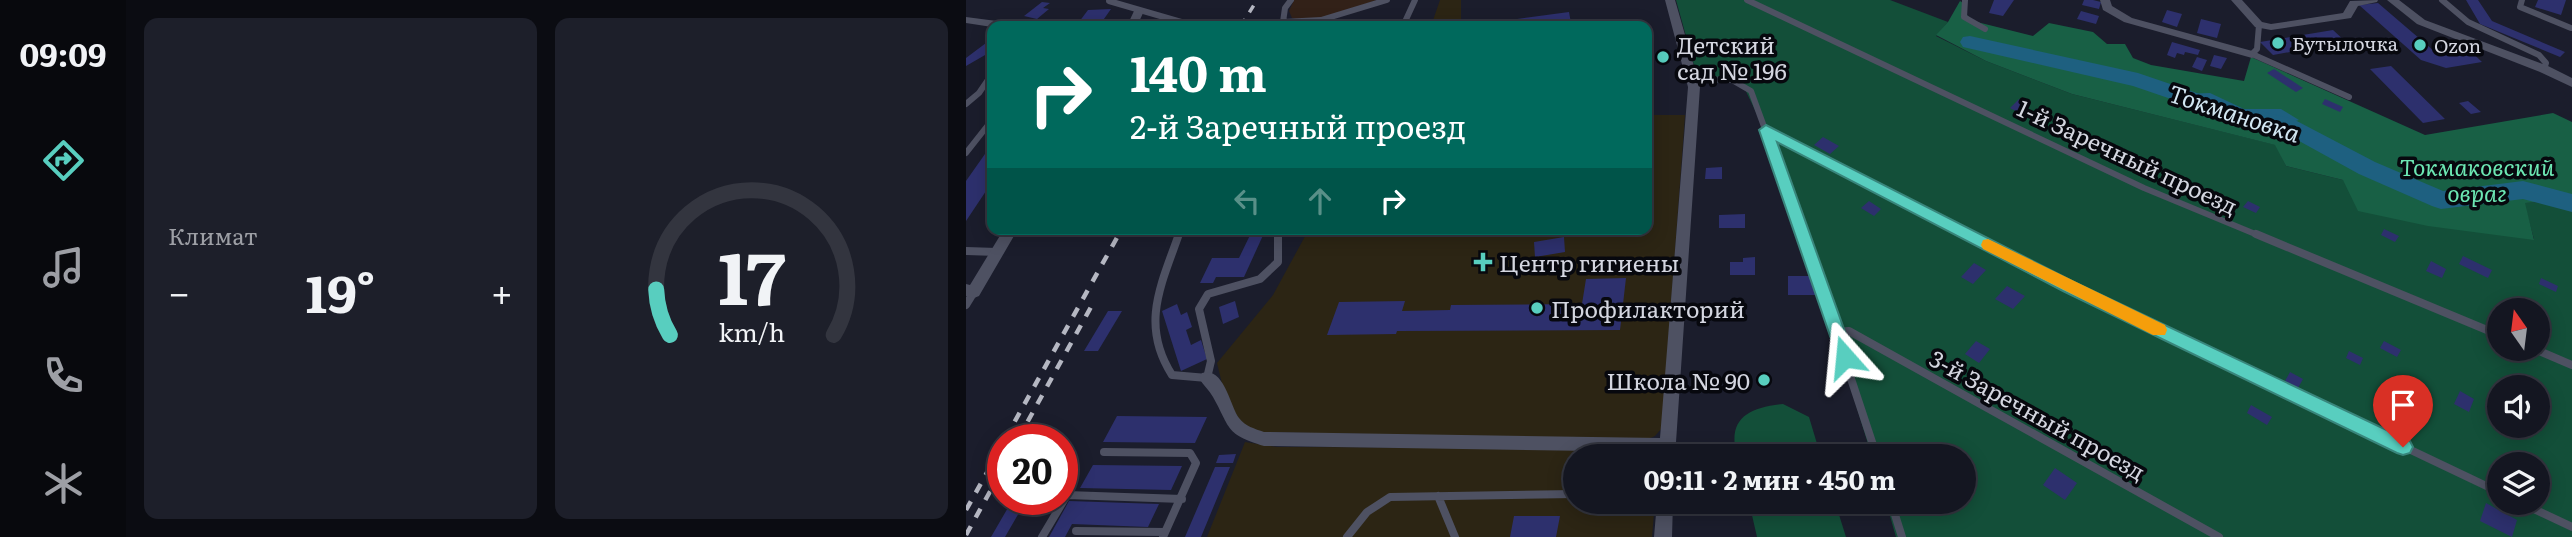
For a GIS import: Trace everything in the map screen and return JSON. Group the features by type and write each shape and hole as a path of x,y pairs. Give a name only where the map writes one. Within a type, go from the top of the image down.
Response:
{"street":[{"path":"1668,444 1693,79 1670,0"},
{"path":"2105,0 2107,8 2127,20 2252,54"},
{"path":"2236,0 2259,25 2272,27 2347,16 2354,3 2373,0"},
{"path":"2392,0 2421,22 2544,69 2572,83"},
{"path":"1134,21 1139,11"},
{"path":"966,20 987,23"},
{"path":"969,296 1007,235"},
{"path":"1207,378 1222,396 1227,416 1234,426 1246,435 1264,439 1563,448"},
{"path":"1662,537 1664,514"}],"lane":[{"path":"1283,21 1285,8 1291,0"},
{"path":"1311,21 1387,0"},
{"path":"1405,21 1415,0"},
{"name":"1-й Заречный проезд","path":"1747,0 2144,188 2487,330"},
{"path":"1965,0 1964,17 1985,29"},
{"path":"2442,0 2468,22 2539,55 2546,63 2544,69"},
{"path":"2522,0 2519,6 2572,27"},
{"path":"1109,1 1176,21"},
{"path":"2259,25 2257,49 2252,54 2349,97"},
{"path":"1693,79 1727,80 1745,84 1751,90 1838,332 1873,444"},
{"path":"966,104 987,81"},
{"path":"966,153 987,126"},
{"path":"1766,130 2068,286 2487,486"},
{"path":"1179,235 1153,310 1158,359 1172,375 1207,378 1211,361 1199,309 1208,293 1260,279 1278,262 1278,235"},
{"path":"966,251 997,251"},
{"name":"3-й Заречный проезд","path":"1838,332 1849,331 2219,537"},
{"path":"2550,356 2572,365"},
{"path":"1076,531 1164,535 1196,463 1189,453 1104,452"},
{"path":"1347,537 1367,512 1390,497 1563,494"},
{"path":"1042,537 1067,495 1182,499"},
{"path":"1438,496 1455,537"},
{"path":"1895,514 1902,537"},
{"path":"2547,515 2572,527"}],"shaded area":[{"path":"1294,0 1377,0 1323,18 1302,20 1292,18 1289,11"},
{"path":"1440,0 1461,0 1461,21 1433,21"},
{"name":"Центр гигиены","path":"1652,115 1685,115 1662,428 1655,436 1648,439 1248,430 1227,404 1217,363 1273,295 1306,235 1652,235"},
{"path":"1245,442 1277,447 1563,448 1563,514 1654,514 1652,537 1207,537"}],"green space":[{"path":"1676,0 1890,0 1948,22 1936,36 1986,61 2072,94 2276,145 2286,166 2343,180 2534,239 2524,203 2572,200 2572,537 1896,537 1889,514 1976,514 1976,444 1868,444 1823,297 1765,131 1743,85 1727,82 1699,83"},
{"name":"Токмаковский овраг","path":"1960,1 1966,5 1967,15 1973,21 2033,36 2049,23 2093,32 2107,44 2125,44 2133,58 2151,65 2244,81 2251,57 2425,135 2553,113 2572,122 2572,200 2525,203 2534,240 2428,226 2358,211 2343,180 2286,166 2275,145 2072,94 1986,61 1936,35 1948,22"},
{"path":"1783,404 1809,417 1817,444 1735,444 1735,433 1743,418 1770,406"},
{"path":"1752,514 1839,514 1846,537 1757,537"}],"water":[{"path":"2210,93 2244,109 2281,109 2299,120 2277,126 2239,122 2186,104 2182,94"}],"building":[{"path":"1994,0 2014,0 2003,16 1989,13"},
{"path":"2084,0 2101,2 2099,9 2082,5"},
{"path":"2466,0 2478,0 2492,21 2565,52 2560,57 2480,24"},
{"path":"2538,0 2566,0 2561,15 2535,7"},
{"path":"1042,2 1050,3 1043,8 1049,9 1037,19 1024,16"},
{"path":"2378,3 2434,51 2462,43 2482,62 2446,68 2421,60 2359,5"},
{"path":"1111,9 1103,21 1080,21 1088,10"},
{"path":"2167,10 2182,14 2177,27 2162,22"},
{"path":"2081,11 2099,16 2096,24 2077,19"},
{"path":"1569,12 1571,21 1517,21"},
{"path":"2201,19 2221,24 2217,38 2197,33"},
{"path":"2333,30 2346,42 2273,55 2260,42"},
{"path":"987,42 987,54 966,66 966,58"},
{"path":"2172,42 2200,50 2198,55 2177,53 2175,58 2167,55"},
{"path":"2214,55 2227,58 2221,69 2210,66"},
{"path":"2197,57 2207,60 2202,71 2192,67"},
{"path":"2391,66 2445,119 2423,123 2370,69"},
{"path":"2274,69 2303,88 2296,92 2267,73"},
{"path":"2019,99 2029,105 2021,114 2010,108"},
{"path":"2325,99 2343,107 2340,112 2322,104"},
{"path":"2468,101 2481,112 2471,114 2459,103"},
{"path":"1823,137 1839,146 1830,154 1814,145"},
{"path":"987,151 987,190 966,221 966,181"},
{"path":"1722,167 1722,179 1705,179 1706,168"},
{"path":"1869,201 1881,209 1874,216 1861,208"},
{"path":"2248,201 2260,207 2256,213 2243,207"},
{"path":"1745,214 1745,228 1719,228 1719,215"},
{"path":"2384,229 2399,236 2395,242 2381,235"},
{"path":"1250,235 1263,235 1244,277 1216,277 1213,283 1200,283 1212,258 1239,258"},
{"path":"1564,237 1565,252 1535,257 1534,242"},
{"path":"2463,256 2492,270 2488,278 2459,264"},
{"path":"1755,257 1755,275 1730,275 1730,262 1743,262 1743,258"},
{"path":"2431,261 2446,269 2442,278 2426,271"},
{"path":"1974,263 1986,270 1973,284 1961,277"},
{"path":"1788,276 1814,276 1816,295 1788,295"},
{"name":"Профилакторий","path":"1626,278 1620,330 1397,331 1396,334 1327,335 1339,302 1405,301 1402,311 1450,310 1451,305 1582,304 1586,279"},
{"path":"2541,278 2558,286 2556,292 2539,284"},
{"path":"2007,286 2025,296 2013,309 1995,299"},
{"path":"1235,301 1239,317 1223,324 1219,307"},
{"path":"1177,304 1181,315 1187,312 1192,327 1186,330 1191,345 1201,340 1207,359 1181,371 1162,311"},
{"path":"1108,311 1122,311 1098,351 1084,351"},
{"path":"1976,341 1990,349 1979,363 1965,354"},
{"path":"2384,341 2401,350 2397,357 2380,348"},
{"path":"2349,351 2363,358 2360,365 2346,358"},
{"path":"2290,372 2303,379 2298,388 2285,381"},
{"path":"2460,391 2474,399 2469,412 2454,404"},
{"path":"2251,405 2272,417 2267,425 2247,413"},
{"path":"1117,416 1207,417 1195,443 1103,442"},
{"path":"1236,454 1233,463 1216,463 1219,455"},
{"path":"1093,465 1182,466 1171,490 1080,488"},
{"path":"1215,467 1230,467 1201,537 1185,537"},
{"path":"2055,468 2077,483 2065,500 2043,485"},
{"path":"1078,501 1159,504 1148,527 1072,524 1065,537 1049,537 1061,515 1078,515"},
{"path":"2486,503 2487,515 2508,515 2517,520 2512,537 2480,521"},
{"path":"1004,515 1018,515 1005,537 991,537"},
{"path":"1514,516 1560,516 1556,537 1510,537"}],"waterway":[{"name":"Токмановка","path":"1970,42 2138,80 2215,107"},
{"name":"Токмановка","path":"2252,117 2285,124 2367,168 2441,200 2523,190 2572,203"}],"railway":[{"path":"1244,21 1257,0"},
{"path":"1013,424 1118,235"},
{"path":"1026,424 1091,307"},
{"path":"966,510 987,473"},
{"path":"966,535 987,497"}],"slow traffic":[{"path":"1988,245 2159,330"}],"place":[{"name":"Бутылочка","path":"2278,43"},
{"name":"Ozon","path":"2420,45"},
{"name":"Детский сад № 196","path":"1663,57"},
{"name":"Центр гигиены","path":"1483,262"},
{"name":"Профилакторий","path":"1537,308"},
{"name":"Школа № 90","path":"1764,380"}],"route":[{"path":"1845,357 1766,130 2068,286 2403,447"}]}
